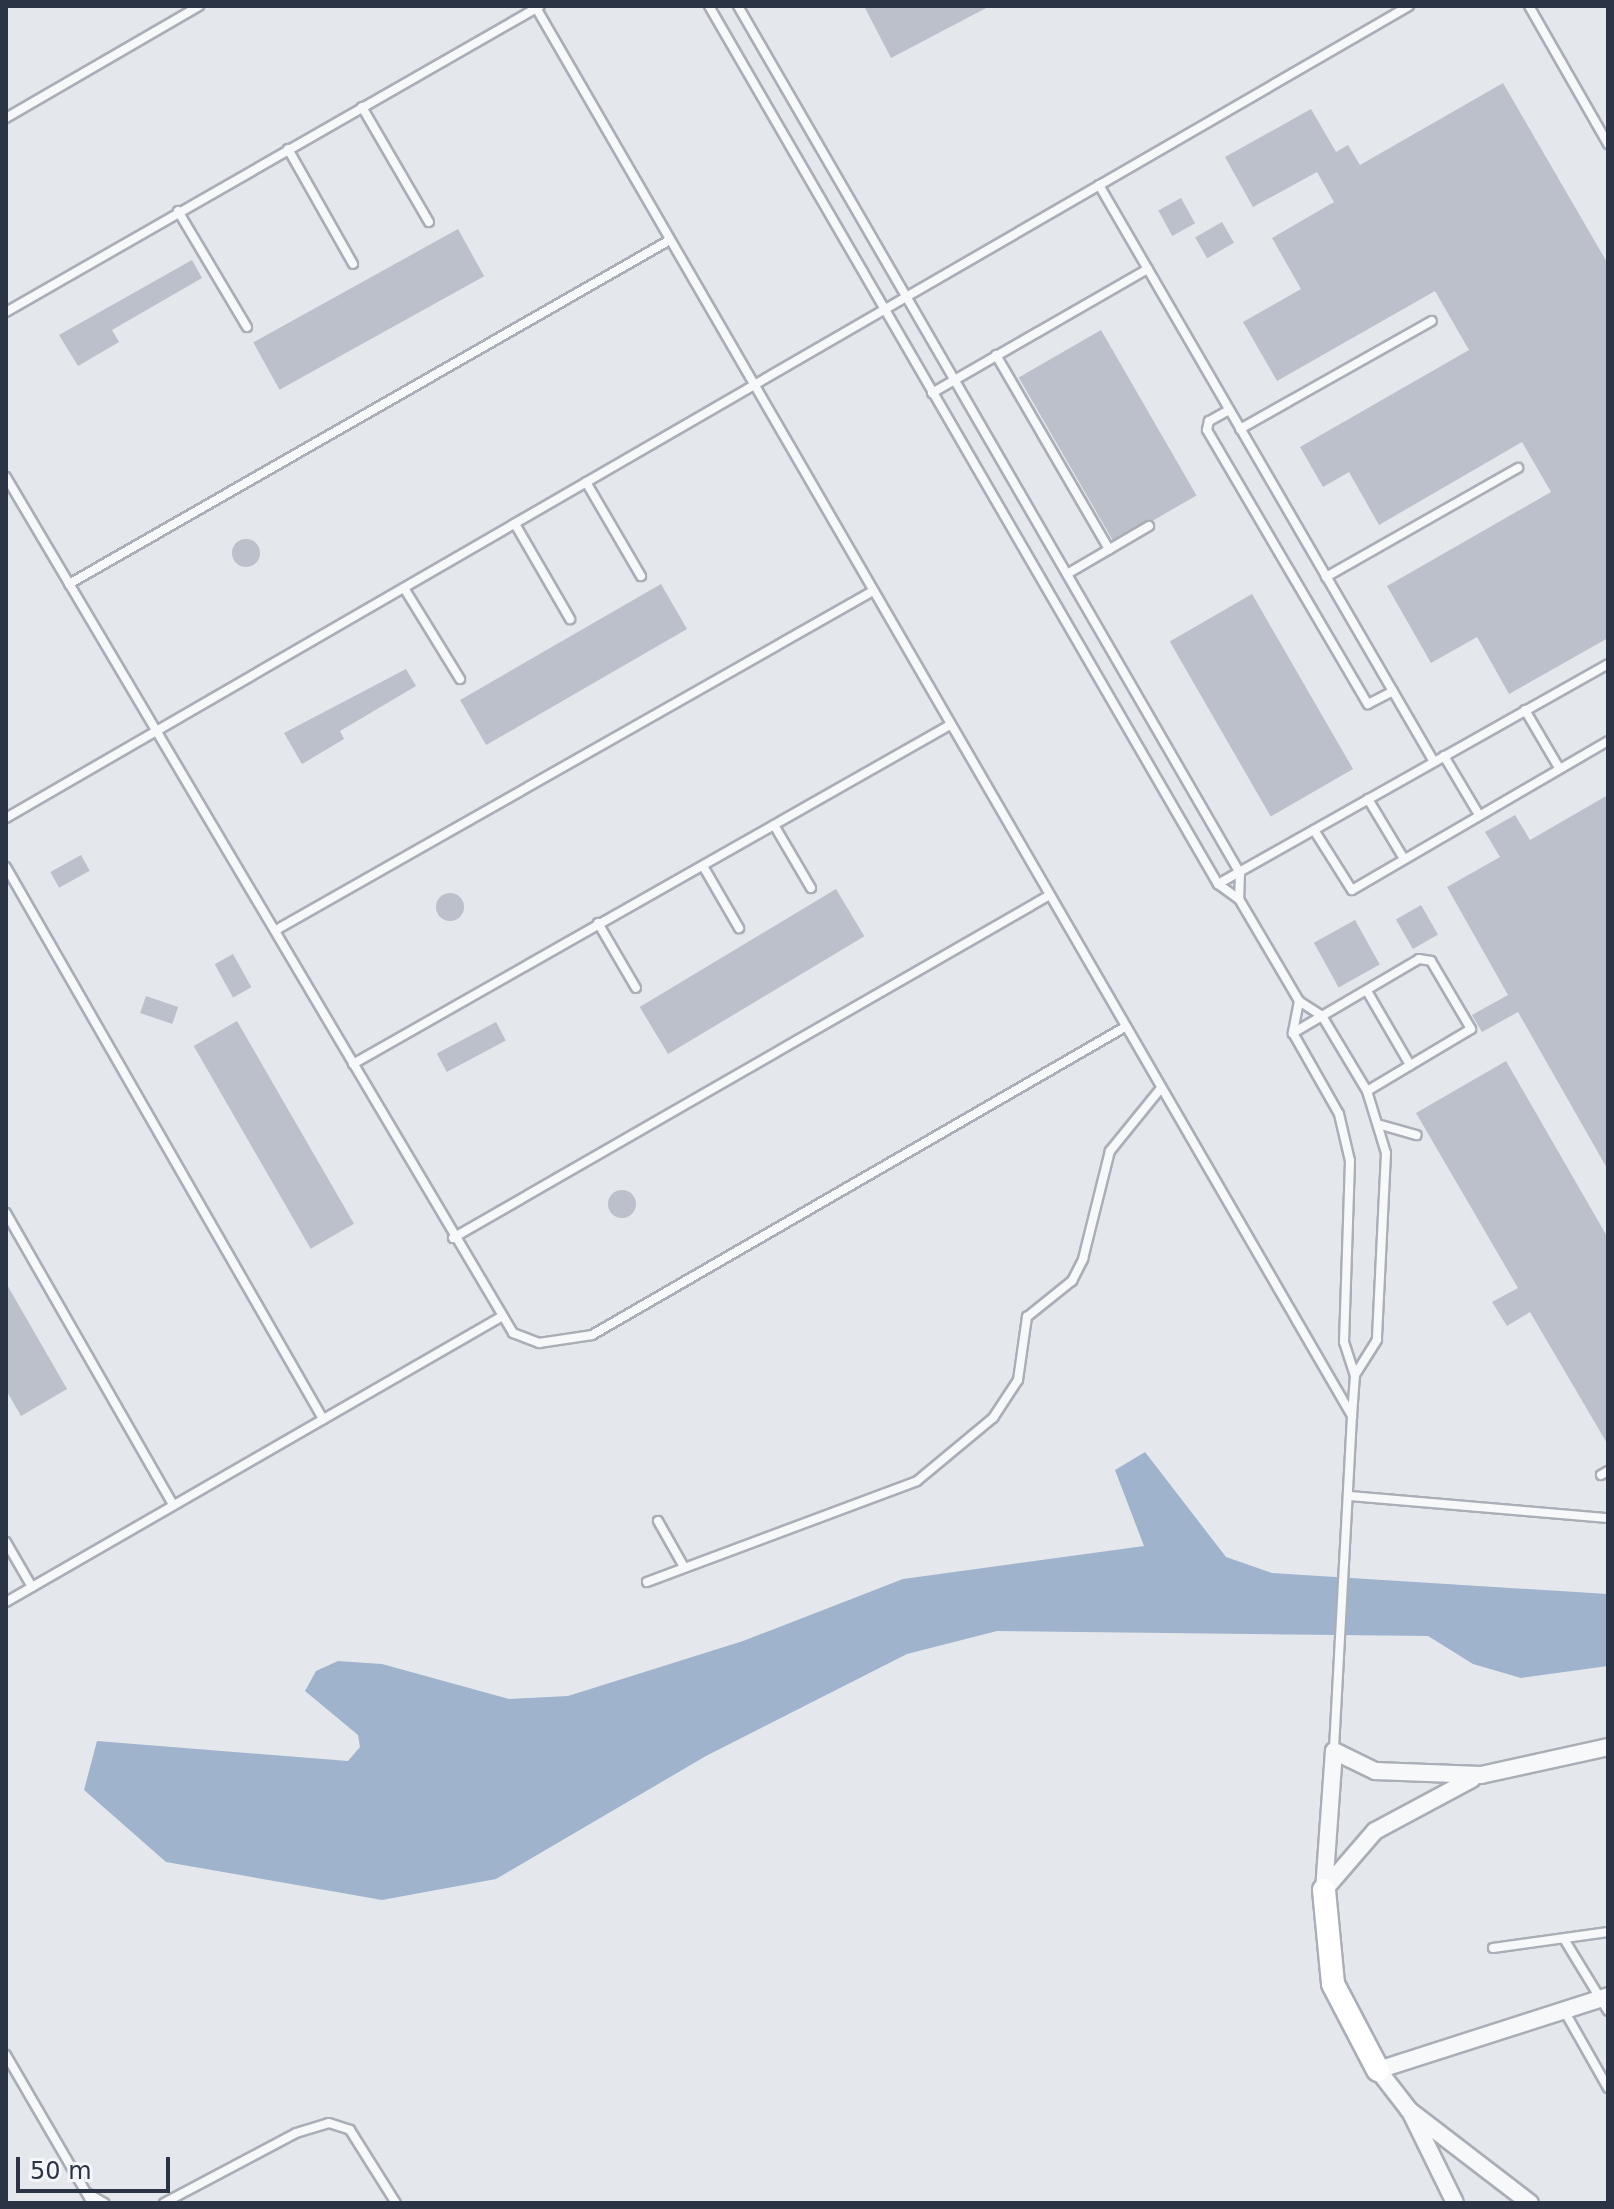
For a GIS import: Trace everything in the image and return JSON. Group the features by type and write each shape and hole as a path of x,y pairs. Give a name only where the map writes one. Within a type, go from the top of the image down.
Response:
{"street":[{"path":"1455,2203 1409,2110 1378,2070 1333,1984 1324,1890 1334,1751 1375,1771 1481,1775 1608,1747"},
{"path":"1324,1890 1375,1831 1481,1775"},
{"path":"1378,2070 1606,2003"},
{"path":"1409,2110 1530,2203"}],"lane":[{"path":"6,118 199,6"},
{"path":"709,6 1218,884 1239,899 1299,1001 1322,1016 1367,1091 1381,1125 1386,1153 1377,1340 1355,1375"},
{"path":"738,6 1240,873 1239,899"},
{"path":"6,818 515,524 884,306 1409,6"},
{"path":"1529,6 1608,144"},
{"path":"6,312 538,7 1048,896 1352,1416"},
{"path":"362,107 429,222"},
{"path":"288,149 353,264"},
{"path":"1099,185 1434,762"},
{"path":"178,211 247,327"},
{"path":"69,584 670,240"},
{"path":"932,393 1148,269"},
{"path":"1240,429 1432,321"},
{"path":"996,355 1109,549"},
{"path":"1229,410 1207,424 1215,444 1368,704 1393,691"},
{"path":"1326,577 1518,468"},
{"path":"6,477 155,732 276,930 499,1318 539,1343 592,1335 1125,1027"},
{"path":"586,482 641,576"},
{"path":"515,524 570,619"},
{"path":"1067,574 1149,526"},
{"path":"404,588 460,679"},
{"path":"276,930 873,591"},
{"path":"1218,884 1605,666 1608,679"},
{"path":"1525,710 1559,768"},
{"path":"353,1064 950,725"},
{"path":"1314,830 1348,890 1608,741"},
{"path":"1444,756 1479,815"},
{"path":"1368,799 1404,859"},
{"path":"774,825 811,888"},
{"path":"703,866 739,928"},
{"path":"6,867 323,1419"},
{"path":"453,1238 1048,896"},
{"path":"598,923 636,988"},
{"path":"1293,1033 1424,958 1471,1029 1367,1091"},
{"path":"1367,991 1410,1065"},
{"path":"1299,1001 1293,1033 1339,1114 1350,1161 1344,1342 1355,1375 1334,1751"},
{"path":"647,1582 917,1481 993,1418 1018,1380 1027,1317 1072,1281 1083,1259 1110,1151 1161,1088"},
{"path":"1381,1125 1417,1135"},
{"path":"6,1213 173,1505"},
{"path":"6,1602 499,1318"},
{"path":"1350,1496 1608,1518"},
{"path":"658,1521 684,1567"},
{"path":"6,1542 32,1587"},
{"path":"1493,1948 1608,1932"},
{"path":"1564,1939 1606,2003"},
{"path":"1566,2014 1608,2088"},
{"path":"6,2055 92,2203"},
{"path":"164,2203 296,2133 329,2123 350,2130 396,2203"},
{"path":"86,2193 104,2203"}],"water":[{"path":"1145,1452 1226,1557 1272,1573 1608,1594 1608,1666 1521,1678 1473,1664 1428,1636 997,1631 907,1654 706,1756 496,1879 382,1900 166,1862 84,1790 97,1741 348,1761 360,1747 358,1735 305,1691 316,1671 338,1661 382,1664 509,1699 568,1696 743,1641 903,1579 1144,1546 1115,1470"}],"building":[{"path":"864,6 990,6 891,58"},
{"path":"1503,83 1608,264 1608,638 1509,694 1477,637 1431,663 1387,586 1551,492 1522,442 1379,525 1349,472 1323,487 1300,447 1469,350 1435,291 1277,381 1243,322 1301,289 1272,238 1334,202 1317,172 1253,207 1225,157 1311,109 1336,152 1348,145 1360,165"},
{"path":"1181,198 1195,223 1172,236 1158,211"},
{"path":"1222,222 1234,243 1207,258 1195,238"},
{"path":"458,229 484,276 280,390 253,342"},
{"path":"192,260 202,278 112,330 119,342 78,366 59,335"},
{"path":"1101,330 1196,495 1114,543 1019,378"},
{"path":"246,539 256,543 260,553 256,563 246,567 236,563 232,553 236,543"},
{"path":"661,584 687,629 486,745 460,700"},
{"path":"1252,594 1353,769 1271,816 1170,642"},
{"path":"406,669 416,686 340,731 344,739 302,764 284,733"},
{"path":"1608,795 1608,1170 1518,1012 1482,1032 1472,1015 1508,995 1447,887 1500,857 1485,832 1515,815 1530,840"},
{"path":"81,855 90,871 59,888 50,872"},
{"path":"836,889 864,936 668,1054 640,1007"},
{"path":"450,893 460,897 464,907 460,917 450,921 440,917 436,907 440,897"},
{"path":"1421,905 1438,934 1413,949 1396,920"},
{"path":"1355,920 1380,965 1339,987 1314,943"},
{"path":"233,954 251,987 233,997 215,964"},
{"path":"146,996 178,1007 172,1024 140,1013"},
{"path":"237,1021 354,1224 311,1249 194,1046"},
{"path":"496,1022 506,1041 447,1072 437,1053"},
{"path":"1506,1061 1608,1238 1608,1445 1530,1312 1507,1326 1492,1302 1518,1288 1416,1113"},
{"path":"622,1190 632,1194 636,1204 632,1214 622,1218 612,1214 608,1204 612,1194"},
{"path":"6,1283 67,1389 21,1416 6,1390"}]}
